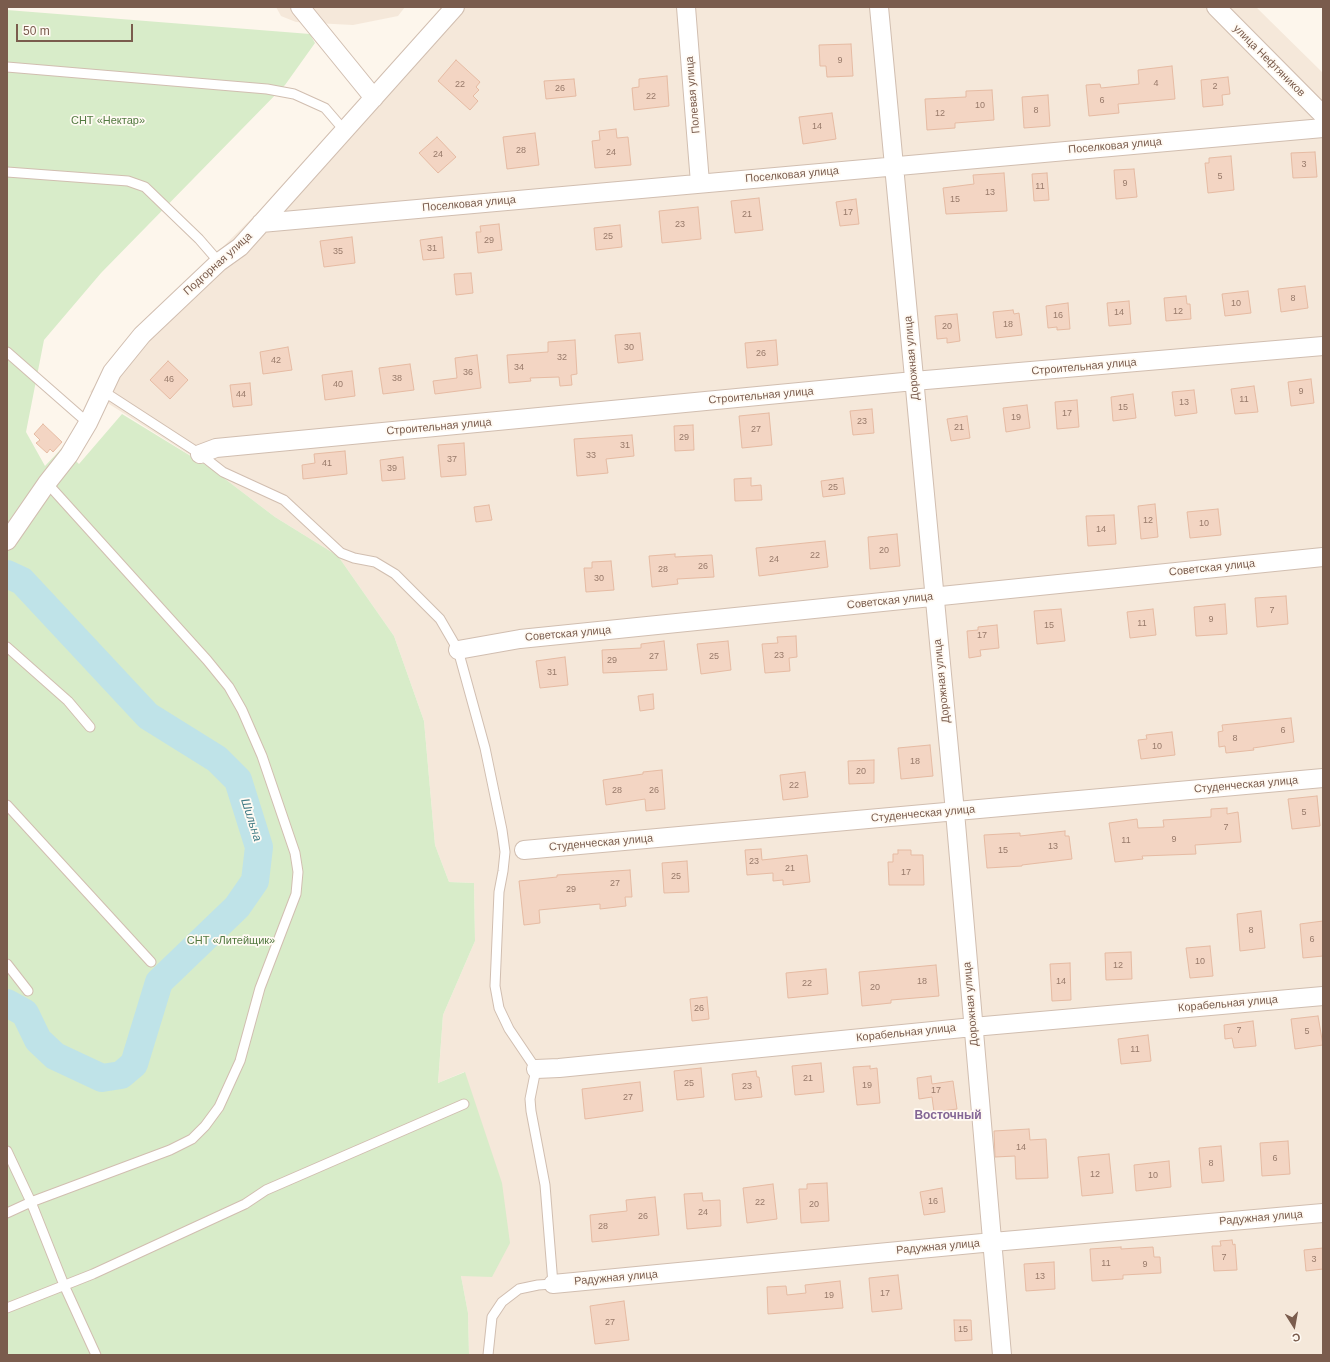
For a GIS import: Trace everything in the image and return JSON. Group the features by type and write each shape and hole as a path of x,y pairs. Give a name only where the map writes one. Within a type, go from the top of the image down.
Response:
{"street":[{"path":"300,7 374,98"},
{"name":"Подгорная улица","path":"7,541 47,483 69,455 88,423 112,372 142,335 218,262 240,247 455,7"},
{"name":"Полевая улица","path":"686,7 700,183"},
{"name":"Дорожная улица","path":"879,7 955,812 1002,1355"},
{"name":"улица Нефтяников","path":"1216,7 1323,115"},
{"name":"Поселковая улица","path":"261,223 1323,128"},
{"name":"Строительная улица","path":"200,454 216,448 914,381 1323,346"},
{"name":"Советская улица","path":"458,650 520,638 1323,557"},
{"name":"Студенческая улица","path":"524,850 1323,778"},
{"name":"Корабельная улица","path":"536,1069 973,1027 1323,996"},
{"name":"Радужная улица","path":"554,1284 993,1242 1323,1213"}],"lane":[{"path":"7,67 267,89 294,94 325,108 344,130"},
{"path":"7,172 128,181 145,186 199,239 218,262"},
{"path":"7,352 88,423"},
{"path":"103,391 200,454 223,472 284,500 341,553 354,558 375,562 395,574 440,619 458,650 485,748 502,830 504,852 503,871 499,892 495,986 499,1008 509,1029 536,1069 530,1099 530,1111 545,1184 554,1284 538,1285 519,1289 502,1302 492,1317 488,1355"},
{"path":"7,1213 31,1202 170,1150 192,1139 205,1126 219,1107 240,1061 260,988 296,894 298,872 295,853 262,756 242,710 229,687 207,660 47,483"},
{"path":"7,646 68,701 90,727"},
{"path":"7,805 151,962"},
{"path":"7,964 28,991"},
{"path":"7,1308 93,1274 245,1204 266,1190 464,1104"},
{"path":"7,1151 31,1202 64,1285 96,1355"}],"shaded area":[{"path":"276,7 405,7 398,16 353,25 296,22 281,16"},
{"name":"Восточный","path":"465,7 1256,7 1323,73 1323,1355 469,1355 468,1313 461,1276 464,1072 438,1083 443,1015 475,941 474,883 449,882 435,845 424,721 394,636 338,556 275,517 212,469 90,392 139,330"}],"green space":[{"name":"СНТ «Литейщик»","path":"7,10 310,34 315,43 285,85 101,273 44,340 26,432 45,466 62,448 79,464 122,414 212,469 275,517 338,556 394,636 424,721 435,845 449,882 474,883 475,941 443,1015 438,1083 465,1072 502,1183 510,1243 492,1277 461,1276 468,1313 469,1355 7,1355"}],"building":[{"path":"851,44 853,76 827,77 826,66 820,66 819,45"},
{"path":"456,60 480,82 476,87 479,90 473,96 478,101 470,110 438,81"},
{"path":"1172,66 1175,99 1118,104 1119,113 1089,116 1086,85 1100,84 1101,88 1139,84 1138,70"},
{"path":"667,76 669,106 634,110 632,88 639,87 639,79"},
{"path":"1228,77 1230,94 1222,95 1223,105 1203,107 1201,80"},
{"path":"574,79 576,96 546,99 544,81"},
{"path":"992,90 994,120 955,123 955,128 927,130 925,99 966,97 966,91"},
{"path":"1048,95 1050,126 1024,128 1022,97"},
{"path":"832,113 836,139 803,144 799,117"},
{"path":"616,129 617,138 628,137 631,165 595,168 592,141 600,140 599,131"},
{"path":"535,133 539,165 507,169 503,137"},
{"path":"437,137 456,157 438,173 419,153"},
{"path":"1315,152 1317,177 1293,178 1291,153"},
{"path":"1231,156 1234,190 1208,193 1205,163 1209,163 1209,158"},
{"path":"1134,169 1137,197 1116,199 1114,170"},
{"path":"1004,173 1007,211 946,214 943,188 974,184 973,175"},
{"path":"1047,173 1049,200 1034,201 1032,174"},
{"path":"759,198 763,230 735,233 731,201"},
{"path":"856,199 859,224 840,226 836,202"},
{"path":"698,207 701,239 662,243 659,211"},
{"path":"499,224 502,250 478,253 476,232 481,232 480,226"},
{"path":"620,225 622,247 596,250 594,228"},
{"path":"352,237 355,263 324,267 320,241"},
{"path":"442,237 444,258 423,260 420,240"},
{"path":"471,273 473,293 456,295 454,274"},
{"path":"1305,286 1308,308 1281,312 1278,289"},
{"path":"1248,291 1251,313 1225,316 1222,294"},
{"path":"1186,296 1187,304 1190,304 1191,319 1166,321 1164,298"},
{"path":"1129,301 1131,324 1109,326 1107,303"},
{"path":"1068,303 1070,329 1057,330 1057,327 1048,328 1046,306"},
{"path":"1013,310 1014,314 1019,313 1022,335 996,338 993,312"},
{"path":"957,314 960,341 947,343 947,338 937,339 935,316"},
{"path":"640,333 643,360 618,363 615,335"},
{"path":"575,340 577,374 571,375 572,385 560,386 559,377 530,378 531,381 509,383 507,355 548,352 548,342"},
{"path":"776,340 778,365 747,368 745,343"},
{"path":"288,347 292,370 263,374 260,352"},
{"path":"477,355 481,388 435,394 433,381 457,378 455,358"},
{"path":"168,361 188,380 170,399 150,380"},
{"path":"410,364 414,390 383,394 379,368"},
{"path":"352,371 355,396 325,400 322,375"},
{"path":"1311,379 1314,403 1291,406 1288,382"},
{"path":"250,383 252,405 233,407 230,385"},
{"path":"1254,386 1258,412 1235,414 1231,389"},
{"path":"1194,390 1197,413 1175,416 1172,392"},
{"path":"1133,394 1136,418 1113,421 1111,397"},
{"path":"1077,400 1079,427 1057,429 1055,402"},
{"path":"1027,405 1030,428 1006,432 1003,408"},
{"path":"872,409 874,433 853,435 850,411"},
{"path":"769,413 772,445 742,448 739,416"},
{"path":"967,416 970,438 951,441 947,419"},
{"path":"43,424 62,442 53,452 50,449 47,453 36,443 40,440 34,434"},
{"path":"693,425 694,450 675,451 674,426"},
{"path":"632,435 634,456 606,459 608,473 577,476 574,439"},
{"path":"464,443 466,475 441,477 438,445"},
{"path":"345,451 347,474 303,479 302,465 315,463 314,454"},
{"path":"403,457 405,479 382,481 380,460"},
{"path":"751,478 751,486 761,485 762,500 735,501 734,479"},
{"path":"843,478 845,494 823,497 821,481"},
{"path":"1155,504 1158,537 1141,539 1138,506"},
{"path":"489,505 492,520 476,522 474,507"},
{"path":"1218,509 1221,535 1190,538 1187,512"},
{"path":"1114,515 1116,544 1088,546 1086,516"},
{"path":"897,534 900,566 870,569 868,537"},
{"path":"825,541 828,567 759,576 756,548"},
{"path":"675,554 675,557 712,555 714,577 677,579 678,584 652,587 649,556"},
{"path":"611,561 614,590 586,592 584,568 592,568 592,562"},
{"path":"1286,596 1288,624 1257,627 1255,598"},
{"path":"1225,604 1227,634 1196,636 1194,607"},
{"path":"1061,609 1065,641 1037,644 1034,611"},
{"path":"1153,609 1156,635 1130,638 1127,612"},
{"path":"997,625 999,648 980,650 981,656 969,658 967,631 978,630 978,627"},
{"path":"796,636 797,657 789,658 790,671 765,673 762,644 778,643 777,637"},
{"path":"664,641 667,670 603,673 602,650 641,648 641,644"},
{"path":"728,641 731,670 701,674 697,644"},
{"path":"565,657 568,685 540,688 536,661"},
{"path":"653,694 654,709 640,711 638,696"},
{"path":"1291,718 1294,742 1253,748 1254,750 1226,753 1225,746 1219,747 1218,732 1223,731 1222,725"},
{"path":"1172,732 1175,755 1141,759 1138,740 1147,739 1146,735"},
{"path":"930,745 933,776 901,779 898,748"},
{"path":"874,760 874,783 849,784 848,761"},
{"path":"662,770 665,809 646,811 645,799 606,805 603,780 643,774 643,772"},
{"path":"805,772 808,797 783,800 780,775"},
{"path":"1317,796 1320,826 1292,829 1288,799"},
{"path":"1227,808 1227,814 1238,812 1241,842 1195,845 1196,854 1142,856 1143,859 1115,862 1109,823 1137,819 1138,828 1164,827 1163,820 1211,817 1211,809"},
{"path":"1065,831 1065,836 1069,836 1072,859 1022,866 987,868 984,835 1020,833 1020,836"},
{"path":"761,849 762,860 807,855 810,882 783,885 783,880 773,881 773,873 747,875 745,850"},
{"path":"898,850 911,850 911,855 923,855 924,885 889,885 888,862 893,862 893,854 898,854"},
{"path":"687,861 689,892 664,893 662,863"},
{"path":"630,870 632,897 625,897 626,906 600,909 600,904 539,910 540,923 524,925 519,881 557,877 557,875"},
{"path":"1261,911 1265,948 1240,951 1237,914"},
{"path":"1323,921 1323,956 1303,958 1300,924"},
{"path":"1210,946 1213,976 1190,978 1186,948"},
{"path":"1131,952 1132,979 1106,980 1105,953"},
{"path":"1070,963 1071,1000 1052,1001 1050,964"},
{"path":"936,965 939,996 891,1000 891,1003 862,1006 859,972"},
{"path":"826,969 828,994 788,998 786,973"},
{"path":"707,997 709,1019 692,1021 690,999"},
{"path":"1318,1016 1323,1045 1295,1049 1291,1019"},
{"path":"1253,1021 1256,1046 1234,1048 1232,1038 1225,1039 1224,1025"},
{"path":"1148,1035 1151,1061 1121,1064 1118,1039"},
{"path":"821,1063 824,1092 795,1095 792,1066"},
{"path":"870,1066 870,1069 877,1068 880,1103 857,1105 853,1067"},
{"path":"701,1068 704,1097 677,1100 674,1071"},
{"path":"756,1071 757,1077 759,1077 762,1097 735,1100 732,1074"},
{"path":"931,1076 932,1084 953,1081 957,1109 934,1112 932,1097 919,1099 917,1078"},
{"path":"640,1082 643,1111 585,1119 582,1089"},
{"path":"1029,1129 1030,1140 1046,1139 1048,1178 1016,1179 1015,1156 995,1157 994,1131"},
{"path":"1288,1141 1290,1174 1262,1176 1260,1143"},
{"path":"1221,1146 1224,1181 1202,1183 1199,1148"},
{"path":"1109,1154 1113,1193 1082,1196 1078,1157"},
{"path":"1169,1161 1171,1187 1136,1191 1134,1165"},
{"path":"827,1183 829,1221 801,1223 799,1189 807,1189 807,1184"},
{"path":"773,1184 777,1219 747,1223 743,1188"},
{"path":"942,1188 945,1212 924,1215 920,1192"},
{"path":"702,1193 703,1201 720,1200 721,1226 687,1229 684,1194"},
{"path":"655,1197 659,1235 592,1242 590,1215 627,1211 626,1200"},
{"path":"1232,1240 1233,1245 1235,1244 1237,1270 1214,1271 1212,1246 1221,1246 1220,1241"},
{"path":"1121,1247 1121,1249 1153,1247 1154,1257 1160,1257 1161,1273 1123,1275 1123,1279 1092,1281 1090,1249"},
{"path":"1323,1248 1323,1269 1306,1271 1304,1250"},
{"path":"1054,1262 1055,1289 1026,1291 1024,1264"},
{"path":"898,1275 902,1309 872,1312 869,1278"},
{"path":"840,1281 843,1308 768,1314 767,1287 786,1286 787,1295 806,1293 805,1285"},
{"path":"624,1301 629,1340 595,1344 590,1306"},
{"path":"954,1320 971,1320 972,1340 955,1341"}],"waterway":[{"name":"Шильна","path":"7,574 22,581 148,716 217,759 238,780 259,847 255,881 237,907 159,982 134,1064 121,1075 102,1078 55,1056 38,1040 25,1013 7,1003"}],"district":[{"name":"Восточный","path":"948,1116"}],"park label":[{"name":"СНТ «Нектар»","path":"108,121"}]}
